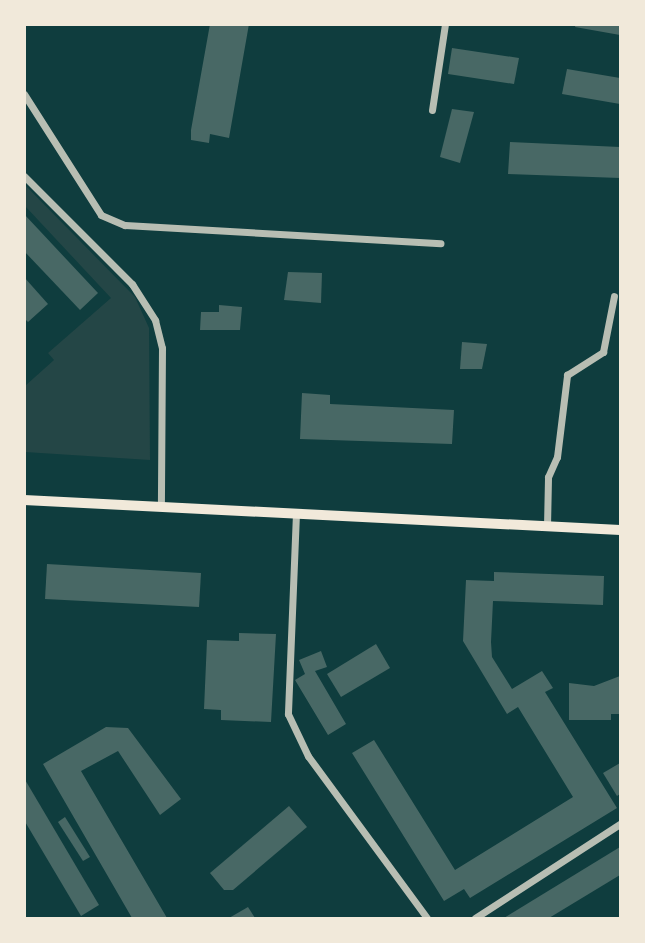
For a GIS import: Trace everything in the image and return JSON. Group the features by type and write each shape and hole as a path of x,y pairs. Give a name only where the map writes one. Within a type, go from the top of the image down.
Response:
{"main road":[{"path":"24,499 621,530"}],"street":[{"path":"432,110 445,24"},
{"path":"24,94 101,215 125,225 440,243"},
{"path":"24,176 132,284 155,320 162,348 161,507"},
{"path":"547,526 548,477 557,457 567,374 603,352 614,296"},
{"path":"296,513 288,714 316,766 427,919"},
{"path":"475,919 621,824"}],"shaded area":[{"path":"25,185 135,297 149,328 150,460 25,452 25,386 54,360 48,353 111,298 25,206"}],"building":[{"path":"210,24 249,24 229,138 210,134 209,143 191,140 191,130"},
{"path":"576,24 620,24 620,35 575,27"},
{"path":"452,48 519,58 514,84 448,74"},
{"path":"567,69 620,78 620,104 562,94"},
{"path":"452,109 474,112 460,163 440,157"},
{"path":"510,142 620,147 620,178 508,174"},
{"path":"24,214 98,293 80,310 24,251"},
{"path":"288,272 322,273 321,303 284,300"},
{"path":"24,277 48,304 28,322 24,318"},
{"path":"219,305 242,307 240,330 200,330 201,312 219,312"},
{"path":"462,342 487,344 482,369 460,369"},
{"path":"302,393 330,395 330,404 454,410 452,444 300,439"},
{"path":"47,564 201,573 199,607 45,599"},
{"path":"494,572 604,576 603,605 493,601 491,642 492,657 512,689 542,671 553,688 545,692 617,808 470,898 464,889 444,901 352,753 374,740 455,870 573,797 518,707 507,714 463,641 466,580 494,581"},
{"path":"239,633 276,634 271,722 221,720 221,710 204,709 207,640 239,641"},
{"path":"376,644 390,668 341,697 327,674"},
{"path":"321,651 327,667 315,671 346,724 328,735 295,680 305,674 299,660"},
{"path":"620,676 620,714 611,714 611,720 569,720 569,683 594,686"},
{"path":"106,727 128,728 181,799 160,815 118,751 81,771 167,918 132,918 43,764"},
{"path":"620,763 620,794 617,796 603,773"},
{"path":"24,778 99,905 81,916 24,820"},
{"path":"289,806 307,827 233,890 224,890 210,873"},
{"path":"65,817 90,857 83,861 58,822"},
{"path":"620,847 620,875 549,918 504,918"},
{"path":"248,907 255,918 229,918"}]}
